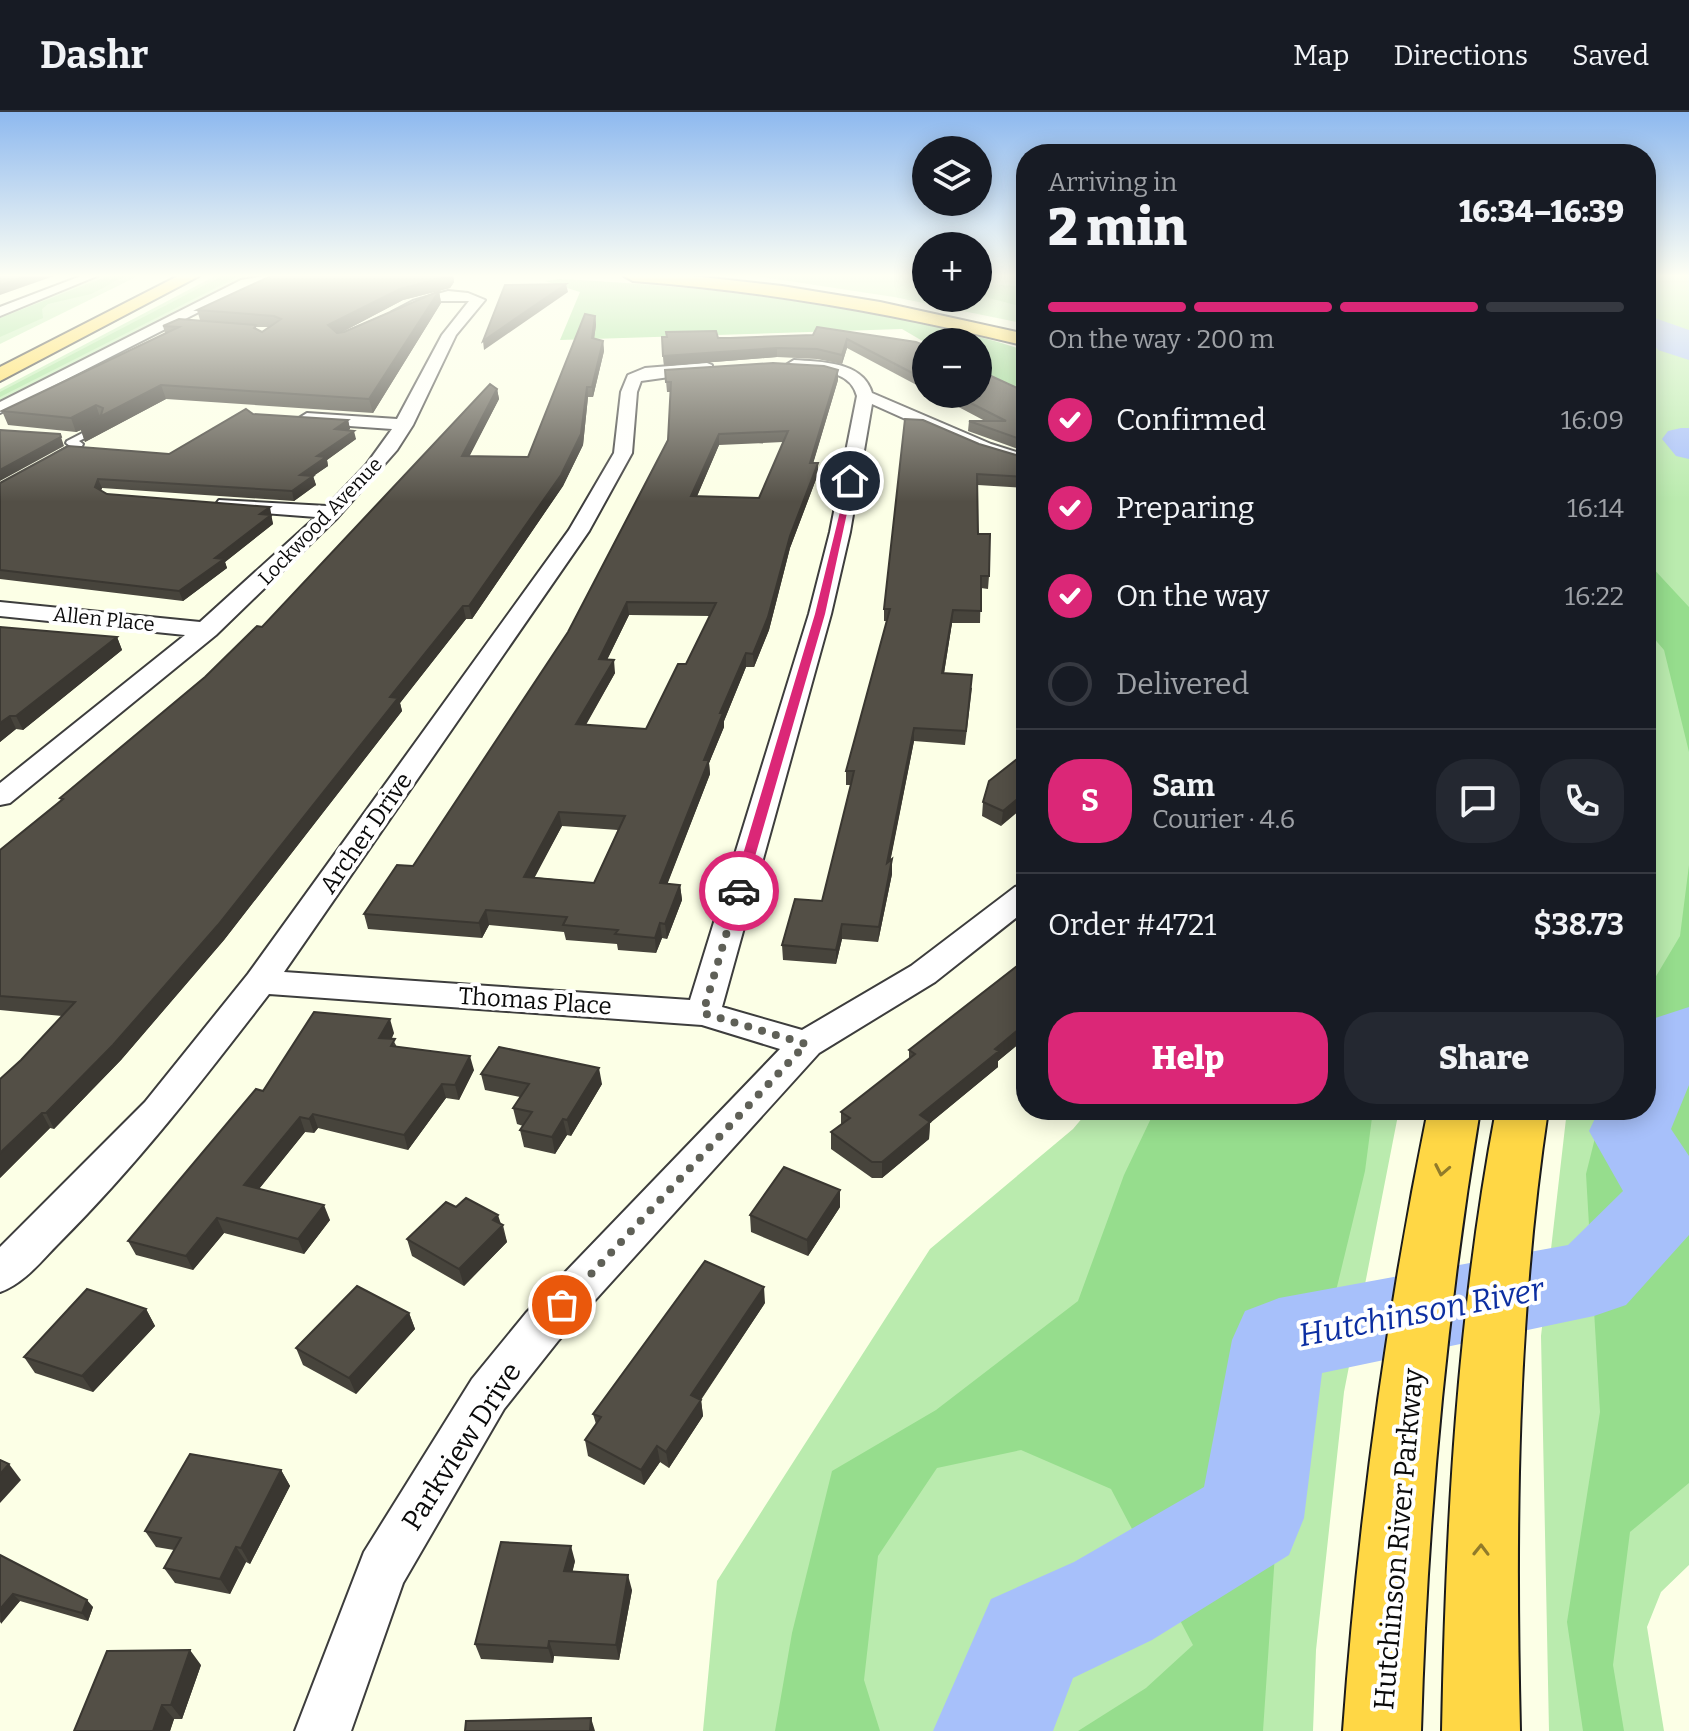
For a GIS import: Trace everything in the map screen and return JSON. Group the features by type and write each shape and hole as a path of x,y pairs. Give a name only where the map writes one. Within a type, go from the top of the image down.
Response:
{"highway":[{"path":"0,375 45,352"},
{"name":"Hutchinson River Parkway","path":"1382,1731 1390,1574 1411,1372 1431,1230 1452,1120"},
{"path":"1481,1731 1482,1533 1489,1351 1520,1120"}],"street":[{"path":"0,408 109,352"},
{"name":"Lockwood Avenue","path":"0,797 208,630 331,512 375,467 404,425 443,352"},
{"path":"703,1013 820,614 840,532 865,396 861,383 838,370 774,365"},
{"name":"Archer Drive","path":"0,1274 57,1219 158,1112 260,982 579,531 623,453 629,392 634,378 645,373 729,367"},
{"path":"865,396 907,410 993,451 1016,458"},
{"path":"285,417 404,425"},
{"path":"205,502 331,512"},
{"name":"Allen Place","path":"0,609 208,630"},
{"name":"Parkview Drive","path":"323,1731 382,1570 488,1394 542,1327 806,1044 923,974 1016,902"},
{"name":"Thomas Place","path":"260,982 703,1013 806,1044"}],"lane":[{"path":"45,464 79,444 70,443 102,425"},
{"path":"63,437 78,438"}],"green space":[{"path":"71,352 98,352 0,402 0,389"},
{"path":"77,352 90,352 0,397 0,392"},
{"path":"992,352 1016,352 1016,388 992,377"},
{"path":"1656,352 1689,352 1689,1565 1661,1592 1647,1627 1664,1731 1549,1731 1541,1336 1566,1120 1656,1120"},
{"path":"1656,572 1689,607 1689,752 1664,650 1656,641"},
{"path":"1689,865 1689,1483 1630,1532 1613,1665 1624,1731 1583,1731 1567,1622 1600,1412 1586,1174 1600,1120 1656,1120 1656,976 1680,936"},
{"path":"1081,1120 1397,1120 1344,1392 1316,1650 1313,1731 703,1731 717,1581 930,1249"},
{"path":"1150,1120 1372,1120 1365,1171 1276,1539 1263,1731 1078,1731 1146,1688 1193,1645 1111,1489 1021,1450 937,1468 878,1556 864,1680 880,1731 775,1731 792,1633 832,1471 936,1410 1078,1301 1124,1175"}],"building":[{"path":"127,352 400,352 369,399 161,385 80,427 101,415 103,408 96,405 71,418 2,411"},
{"path":"570,352 600,352 592,387 587,387 581,434 561,475 469,606 463,606 390,697 398,698 218,925 113,1045 46,1113 42,1113 0,1153 0,1079 75,1002 0,996 0,850 205,677 257,626 262,627 490,384 497,389 462,456 528,457"},
{"path":"663,352 726,352 663,356"},
{"path":"871,352 912,352 912,373"},
{"path":"773,363 824,366 838,370 810,463 818,463 790,536 768,617 753,654 746,653 720,713 723,713 704,760 709,760 660,883 680,885 665,924 660,923 655,938 615,934 618,930 563,925 567,917 486,910 479,923 364,914 397,865 413,866 568,632 668,440 671,382 666,382 665,370","holes":["788,431 759,498 691,496 719,434","627,602 716,603 686,664 678,664 646,729 576,724 614,660 599,659","559,812 625,816 594,883 524,877"]},
{"path":"992,376 1016,387 1016,437 969,421 1006,421 980,408 992,408"},
{"path":"246,409 253,414 348,420 335,429 354,431 317,456 326,457 300,475 313,476 292,491 98,479 95,487 107,494 270,507 260,514 271,515 215,558 224,559 179,591 0,570 0,483 68,446 169,454"},
{"path":"905,419 923,420 979,444 1016,455 1016,476 977,474 978,534 990,534 989,576 981,576 981,611 953,610 942,673 972,675 966,731 914,728 887,863 892,859 879,927 842,924 836,950 782,945 795,899 822,901 854,771 846,771 890,609 884,609"},
{"path":"0,430 60,434 61,437 0,470"},
{"path":"0,627 117,637 16,716 10,716 0,723"},
{"path":"1016,760 1016,800 1003,811 983,802 989,781"},
{"path":"1016,967 1016,1031 995,1049 999,1051 920,1115 930,1122 882,1162 872,1162 831,1132 850,1118 841,1112 915,1054 909,1050"},
{"path":"314,1012 390,1019 379,1038 395,1039 391,1046 470,1056 455,1085 442,1084 404,1135 313,1114 309,1119 300,1117 244,1185 324,1205 298,1239 217,1218 186,1256 128,1241 256,1089 263,1091"},
{"path":"499,1047 599,1068 567,1120 563,1119 552,1137 520,1130 532,1112 513,1108 529,1084 481,1074"},
{"path":"784,1167 840,1190 807,1240 750,1215"},
{"path":"466,1198 498,1215 493,1220 503,1225 459,1269 407,1239 446,1202 456,1207"},
{"path":"705,1261 764,1287 691,1395 701,1400 666,1452 657,1446 641,1470 585,1440 601,1417 593,1414"},
{"path":"357,1286 409,1313 349,1378 296,1348"},
{"path":"87,1289 146,1309 82,1376 24,1357"},
{"path":"190,1454 281,1470 241,1548 236,1547 220,1579 164,1568 181,1538 145,1531"},
{"path":"0,1460 9,1464 0,1474"},
{"path":"501,1542 571,1546 564,1571 628,1575 616,1645 549,1641 548,1648 475,1644"},
{"path":"0,1555 87,1600 82,1613 13,1594 0,1609"},
{"path":"190,1650 171,1705 162,1705 153,1731 74,1731 107,1651"},
{"path":"591,1718 590,1731 465,1731 466,1721"}],"waterway":[{"name":"Hutchinson River","path":"1689,439 1681,439 1689,448"},
{"name":"Hutchinson River","path":"1656,1071 1669,1041 1689,1033"},
{"name":"Hutchinson River","path":"993,1731 1031,1639 1113,1601 1251,1518 1279,1340 1594,1278 1670,1198 1630,1131 1635,1120"}],"way so far":[{"path":"562,1305 806,1044 703,1013 739,891"}],"route":[{"path":"739,891 820,614 850,481"}]}
